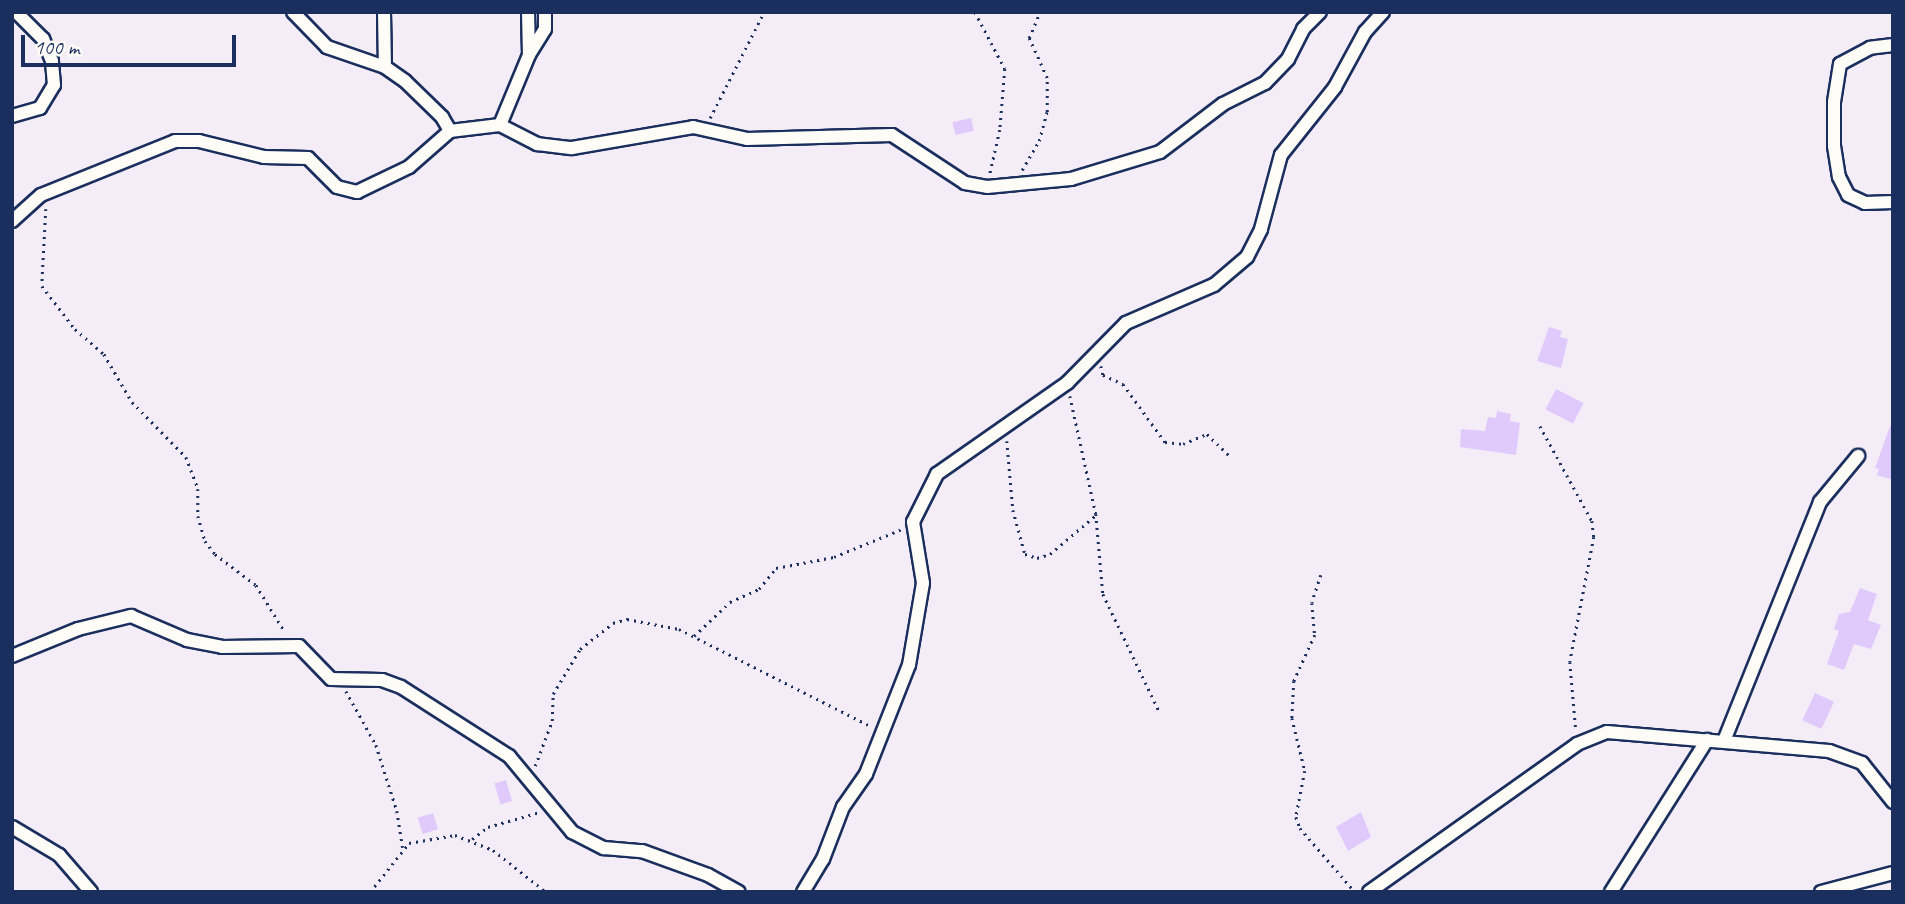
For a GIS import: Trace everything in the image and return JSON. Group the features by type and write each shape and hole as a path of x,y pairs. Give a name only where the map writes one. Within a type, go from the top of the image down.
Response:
{"street":[{"path":"12,116 40,108 54,85 52,61 43,39 16,12"},
{"path":"293,12 327,47 385,67 424,96 450,131"},
{"path":"384,12 385,67"},
{"path":"528,12 529,55"},
{"path":"500,125 529,55 545,29 545,12"},
{"path":"12,221 41,195 175,141 199,141 254,156 308,158 337,187 357,192 409,167 450,131 500,125 537,144 572,148 706,127 747,139 892,135 905,140 946,174 987,187 1094,174 1160,152 1223,104 1275,75 1303,29 1320,12"},
{"path":"803,892 822,859 843,807 866,774 881,732 899,695 920,616 922,564 913,522 937,474 1067,383 1126,323 1213,285 1247,257 1261,229 1281,155 1335,87 1365,32 1381,13"},
{"path":"1893,46 1870,48 1840,64 1834,102 1835,157 1848,195 1865,203 1893,202"},
{"path":"1724,741 1820,502 1858,456"},
{"path":"12,656 78,629 131,616 187,640 222,647 292,645 305,650 326,675 341,682 382,680 401,687 509,756 572,832 604,848 642,851 708,875 739,892"},
{"path":"1369,892 1577,744 1607,732 1627,731 1707,740 1802,746 1854,758 1872,773 1893,802"},
{"path":"1611,892 1707,740"},
{"path":"12,827 59,855 91,892"},
{"path":"1822,892 1893,873"}],"path":[{"path":"706,127 764,12"},
{"path":"975,12 1005,68 1000,130 987,187"},
{"path":"1018,183 1047,112 1047,78 1029,38 1040,12"},
{"path":"41,195 47,213 42,286 75,330 104,354 132,402 186,457 198,489 198,516 205,541 215,554 256,585 292,645"},
{"path":"1097,353 1103,376 1123,384 1165,442 1183,444 1207,433 1230,456"},
{"path":"1067,383 1096,514 1103,594 1160,713"},
{"path":"1006,424 1013,510 1025,554 1037,558 1050,554 1096,514"},
{"path":"1540,426 1592,521 1594,537 1570,662 1577,744"},
{"path":"694,636 730,602 758,589 776,568 834,557 913,522"},
{"path":"1321,575 1312,603 1315,635 1294,681 1292,718 1305,771 1296,817 1300,828 1355,892"},
{"path":"530,779 552,721 554,694 580,649 613,623 627,619 662,623 694,636 881,732"},
{"path":"341,682 376,745 397,811 403,848"},
{"path":"472,839 488,827 553,809"},
{"path":"370,892 403,848 439,836 472,839 546,892"}],"building":[{"path":"971,118 974,131 955,135 952,122"},
{"path":"1549,327 1562,331 1560,337 1568,339 1561,368 1537,361"},
{"path":"1556,389 1584,403 1573,424 1546,409"},
{"path":"1497,411 1511,414 1510,421 1520,423 1516,455 1460,447 1461,429 1485,431 1488,417 1496,418"},
{"path":"1890,426 1893,427 1893,480 1877,475 1879,469 1875,468"},
{"path":"1860,588 1877,594 1868,620 1881,625 1871,649 1854,644 1844,670 1827,664 1839,631 1834,629 1839,614 1850,612"},
{"path":"1815,693 1834,702 1821,729 1802,720"},
{"path":"506,780 512,801 501,804 494,783"},
{"path":"1361,812 1371,837 1348,851 1336,827"},
{"path":"433,813 438,829 423,834 418,818"}]}
